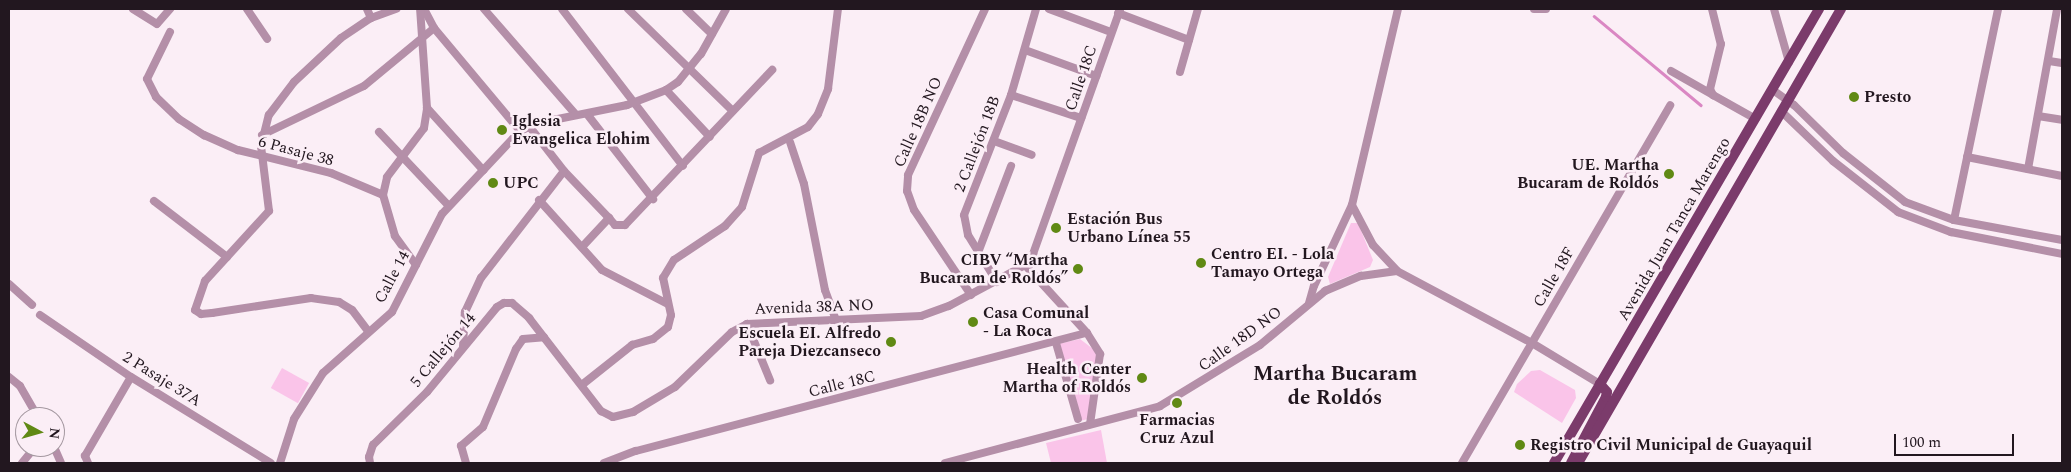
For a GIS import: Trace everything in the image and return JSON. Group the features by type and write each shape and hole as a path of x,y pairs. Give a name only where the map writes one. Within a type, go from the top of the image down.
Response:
{"main road":[{"name":"Avenida Juan Tanca Marengo","path":"1554,463 1819,9"},
{"name":"Avenida Juan Tanca Marengo","path":"1578,463 1841,9"},
{"path":"1571,463 1606,397 1607,392 1600,384"}],"street":[{"path":"133,9 158,24 170,9"},
{"path":"247,9 267,39"},
{"path":"367,9 371,18"},
{"path":"368,331 352,310 339,302 311,298 212,313 201,314 195,310 205,281 269,211 262,135 269,116 294,82 341,38 371,18 396,9"},
{"path":"422,9 434,28 520,131"},
{"path":"416,265 395,236 383,195 386,177 401,155 424,128 427,108 422,9"},
{"path":"484,9 576,115"},
{"path":"562,9 637,102 684,166"},
{"path":"628,9 733,112"},
{"path":"686,9 712,34"},
{"name":"Calle 14","path":"280,463 294,418 324,373 368,331 392,312 431,231 448,205 520,131 529,126 637,102 666,90 678,82 712,34 726,9"},
{"path":"583,384 632,345 653,339 668,327 670,316 663,278 674,260 728,223 742,207 758,153 808,127 825,102 837,38 838,9"},
{"name":"Calle 18B NO","path":"971,295 914,210 907,191 908,175 985,9"},
{"name":"2 Callejón 18B","path":"997,282 968,235 964,215 1011,95 1036,9"},
{"path":"1049,9 1111,32"},
{"path":"1180,72 1198,9"},
{"path":"1309,303 1314,286 1352,205 1381,75 1396,28 1398,9"},
{"path":"1534,9 1546,9"},
{"path":"1712,9 1721,44 1710,84 1713,95"},
{"path":"1774,9 1789,62"},
{"path":"1954,220 1998,9"},
{"path":"2028,169 2057,9"},
{"path":"1119,11 1188,40"},
{"name":"Calle 18C","path":"1025,265 1033,254 1119,11"},
{"path":"262,135 364,86 434,28"},
{"name":"6 Pasaje 38","path":"170,32 147,79 156,97 179,119 212,139 263,156 331,173 383,195"},
{"path":"1024,50 1096,76"},
{"path":"2048,61 2062,63"},
{"path":"529,126 564,170 609,218 615,224 626,225 653,199 772,70"},
{"path":"1671,71 1756,119"},
{"path":"666,90 710,137"},
{"path":"1773,90 1788,100 1887,190 1928,213 1954,220 2062,240"},
{"path":"1011,95 1081,118"},
{"name":"Calle 18F","path":"1462,463 1670,105"},
{"path":"427,108 483,170"},
{"path":"1781,111 1833,161 1898,212 1951,232 2062,254"},
{"path":"587,114 653,199"},
{"path":"2038,116 2062,120"},
{"path":"379,132 448,205"},
{"path":"994,141 1032,155"},
{"path":"790,142 804,184 825,290 836,320"},
{"path":"1967,158 2062,176"},
{"path":"979,250 1011,166"},
{"path":"463,347 465,312 472,295 539,200 564,170"},
{"path":"539,200 602,270 668,304"},
{"path":"154,201 227,257"},
{"path":"1352,205 1374,245 1397,271 1532,343 1600,384"},
{"path":"582,247 609,218"},
{"path":"971,295 1025,265 1087,333 1100,354 1090,424"},
{"path":"1309,303 1342,282 1361,276 1397,271"},
{"path":"9,284 32,305"},
{"name":"Avenida 38A NO","path":"544,337 583,384 601,411 613,416 633,412 675,387 732,332 747,324 921,316 971,295"},
{"name":"5 Callejón 14","path":"369,460 373,445 433,385 496,307 504,303 517,306 544,337"},
{"name":"Calle 18D NO","path":"946,463 1160,406 1182,395 1260,345 1309,303"},
{"name":"2 Pasaje 37A","path":"40,315 131,377 272,463"},
{"path":"747,324 770,380"},
{"name":"Calle 18C","path":"604,463 636,451 1056,343 1087,333"},
{"path":"466,463 461,446 483,427 516,349 523,339 544,337"},
{"path":"1056,343 1078,418"},
{"path":"9,376 20,386 32,407"},
{"path":"87,460 131,377"}],"shaded area":[{"path":"1351,223 1358,223 1373,260 1370,267 1330,284 1328,277"},
{"path":"1080,339 1097,352 1088,419 1080,421 1058,344"},
{"path":"282,368 309,383 298,403 271,388"},
{"path":"1540,370 1575,390 1576,398 1562,423 1514,392 1517,384 1531,371"},
{"path":"1101,430 1107,463 1051,463 1046,443"}],"waterway":[{"path":"1594,16 1701,105"}],"place":[{"name":"Presto","path":"1854,97"},
{"name":"Iglesia Evangelica Elohim","path":"502,130"},
{"name":"UE. Martha Bucaram de Roldós","path":"1669,174"},
{"name":"UPC","path":"493,183"},
{"name":"Estación Bus Urbano Línea 55","path":"1056,228"},
{"name":"Centro EI. - Lola Tamayo Ortega","path":"1201,263"},
{"name":"CIBV “Martha Bucaram de Roldós”","path":"1078,269"},
{"name":"Casa Comunal - La Roca","path":"973,322"},
{"name":"Escuela EI. Alfredo Pareja Diezcanseco","path":"891,342"},
{"name":"Health Center Martha of Roldós","path":"1142,378"},
{"name":"Farmacias Cruz Azul","path":"1177,403"},
{"name":"Registro Civil Municipal de Guayaquil","path":"1520,445"}],"district":[{"name":"Martha Bucaram de Roldós","path":"1335,386"}]}
